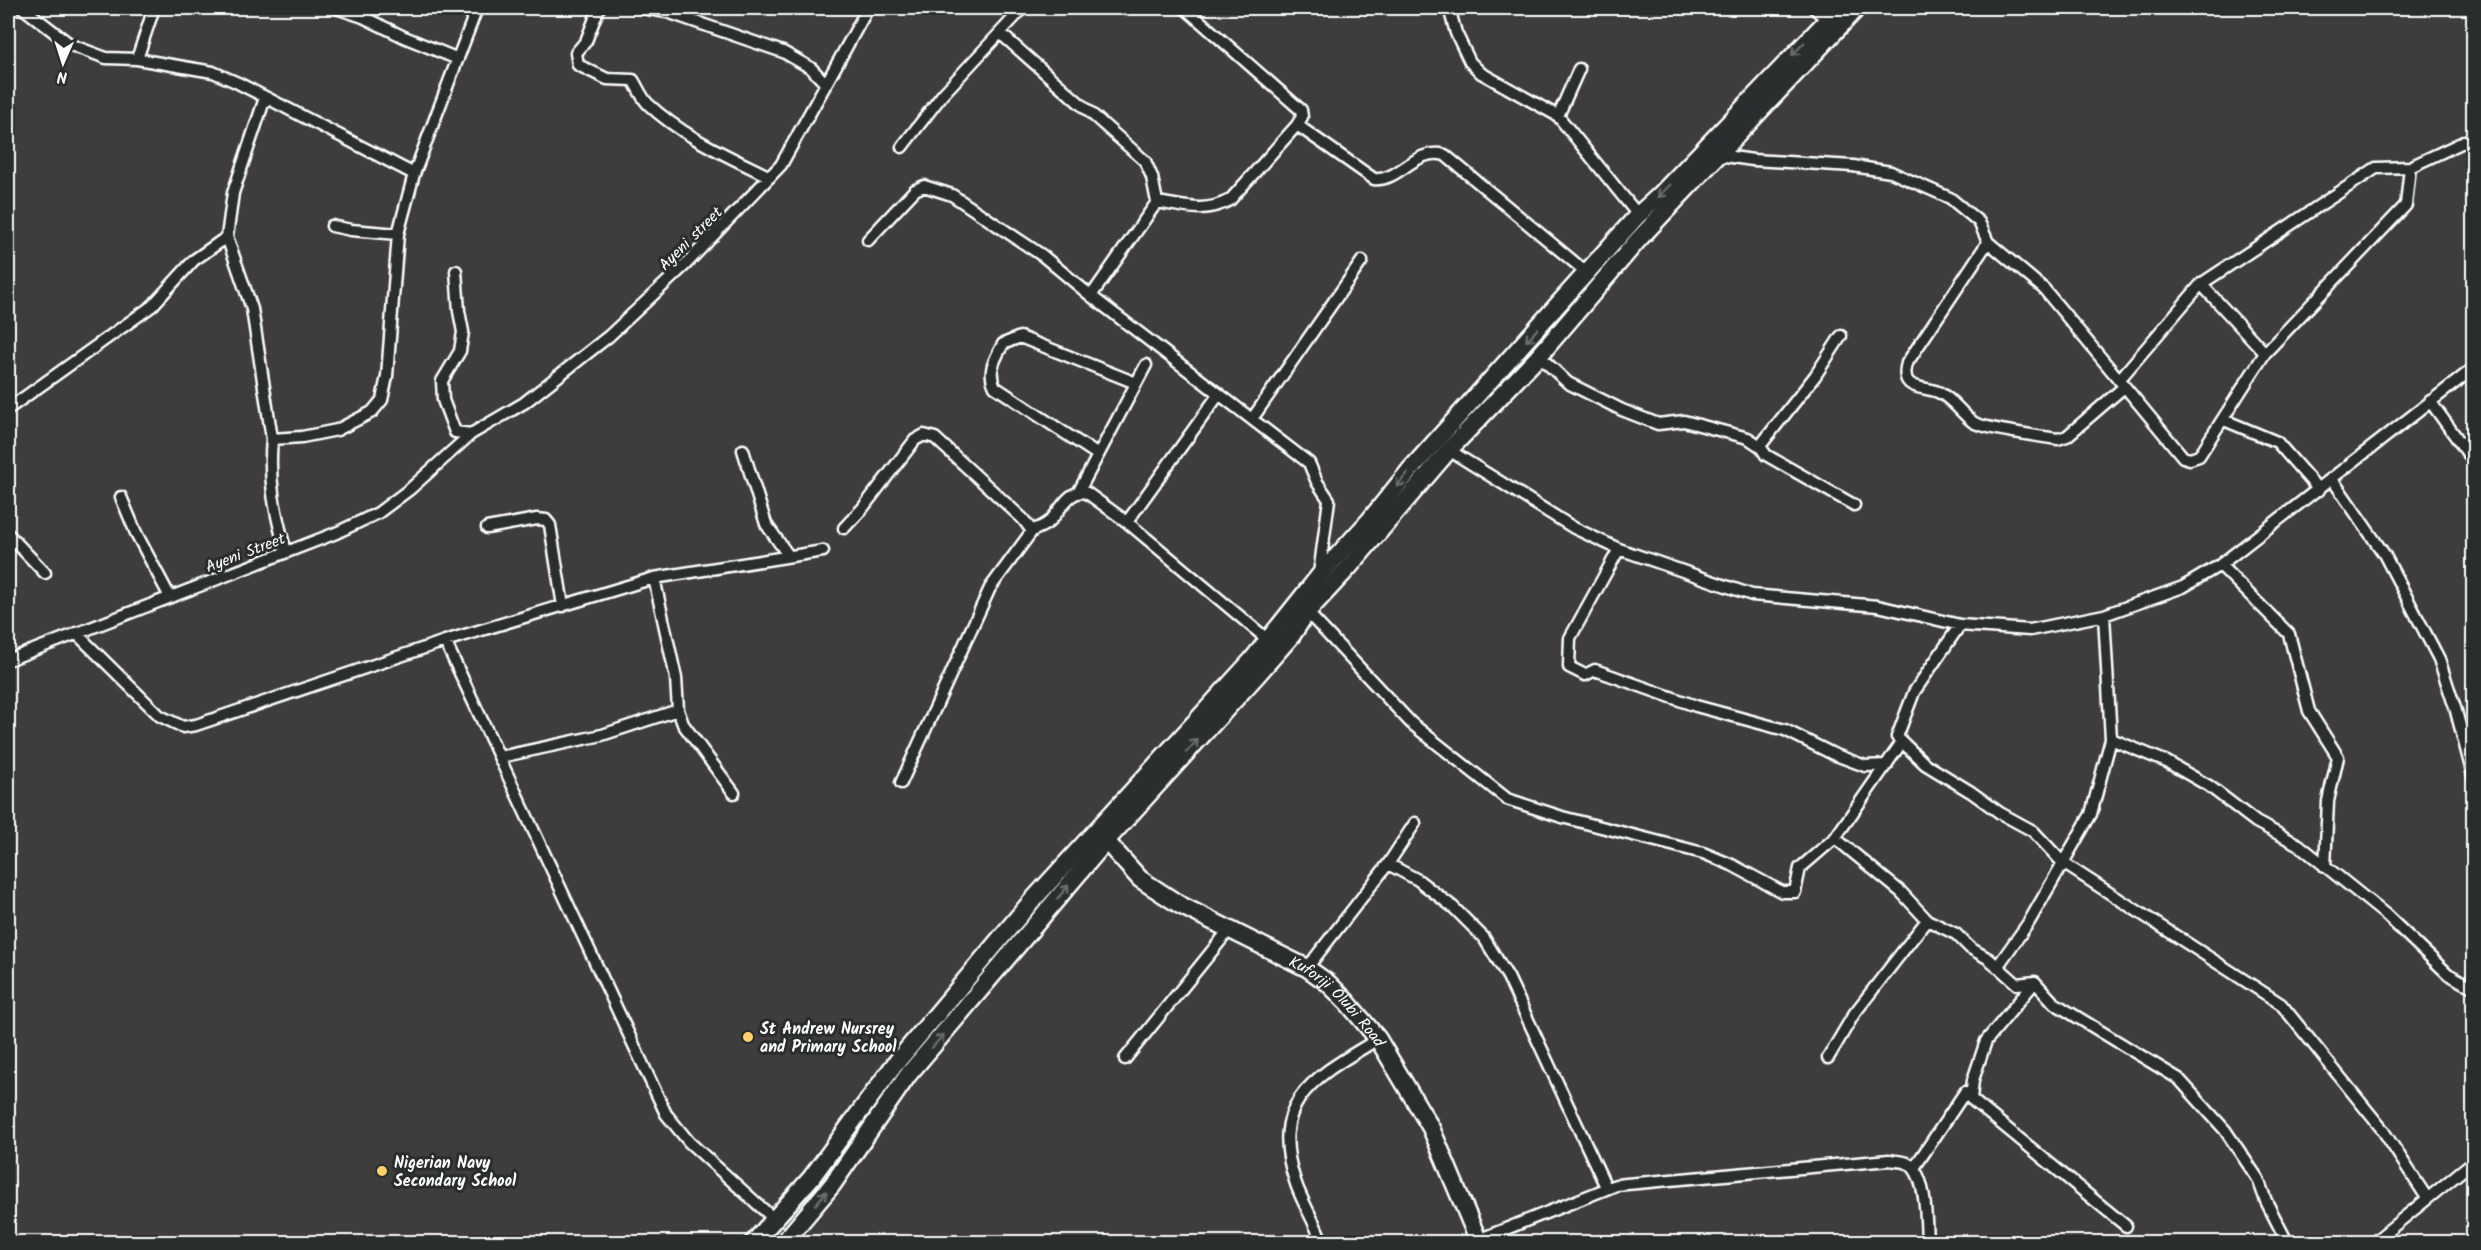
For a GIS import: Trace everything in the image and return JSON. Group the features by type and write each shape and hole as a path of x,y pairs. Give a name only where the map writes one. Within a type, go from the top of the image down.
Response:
{"main road":[{"path":"754,1242 902,1070 1106,841 1213,713 1319,576 1586,272 1638,215 1834,18 1857,8"},
{"path":"784,1242 832,1185 869,1135 902,1070 1030,903 1213,713 1292,635 1307,612 1349,567 1449,450 1539,356 1638,240 1718,154 1834,18"},
{"name":"Kuforiji Olubi Road","path":"1106,841 1140,879 1180,904 1307,968 1341,996 1378,1039 1431,1128 1467,1219 1479,1241"}],"street":[{"path":"23,8 71,45 106,58 137,59 213,72 414,174"},
{"path":"137,59 154,8"},
{"path":"336,8 363,17 458,59"},
{"path":"272,439 302,437 337,430 372,412 382,400 387,376 398,234 414,174 477,8"},
{"path":"599,8 586,41 576,53 578,65 608,78 633,80 646,102 675,125 706,145 770,177"},
{"path":"642,8 667,12 783,52 811,68 826,84"},
{"name":"Ayeni street","path":"471,434 524,403 609,336 685,265 770,177 781,165 868,8"},
{"path":"902,147 943,94 1023,8"},
{"path":"1157,202 1199,209 1216,207 1230,200 1302,117 1301,110 1185,8"},
{"path":"1449,8 1456,33 1470,62 1481,74 1558,116 1638,215"},
{"path":"1814,8 1834,18"},
{"path":"1000,33 1145,161 1152,177 1157,202 1091,296"},
{"path":"1558,116 1579,69"},
{"path":"265,98 233,193 227,237 252,309 272,439 270,461 272,500 285,552"},
{"path":"1297,125 1374,178 1389,176 1427,154 1436,152 1445,154 1586,272"},
{"path":"1988,242 1907,363 1905,375 1918,389 1937,392 1962,410 1974,423 2058,439 2067,436 2122,384 2201,284 2376,168 2410,167 2474,137"},
{"path":"1718,154 1753,160 1853,166 1891,172 1950,198 1979,222 1988,242 2044,289 2183,458 2190,459 2199,456 2265,354 2406,205 2410,167"},
{"path":"868,240 915,189 924,186 952,195 1043,256 1091,296 1309,463 1317,482 1329,500 1319,576"},
{"path":"332,226 398,234"},
{"path":"8,409 152,306 194,260 227,237"},
{"path":"1252,419 1362,261"},
{"path":"456,271 463,332 460,351 442,381 443,400 455,432 471,434"},
{"path":"2201,284 2265,354"},
{"path":"1760,446 1815,376 1841,336"},
{"path":"1098,455 994,387 990,377 993,364 1003,344 1020,337 1137,383"},
{"path":"1539,356 1568,383 1622,410 1658,424 1684,421 1748,438 1760,446 1766,454 1854,505"},
{"path":"901,783 990,588 1032,531 1048,523 1071,495 1079,491 1146,365"},
{"path":"1449,450 1540,509 1574,528 1619,549 1752,595 1878,606 1960,625 2030,630 2104,615 2183,587 2220,565 2474,368"},
{"path":"1127,522 1220,394"},
{"path":"2430,401 2474,462"},
{"path":"2224,420 2277,442 2319,490"},
{"name":"Ayeni Street","path":"8,660 336,533 378,513 410,489 471,434"},
{"path":"844,528 862,509 915,440 924,435 935,438 1023,519 1032,531"},
{"path":"743,450 766,524 788,555"},
{"path":"2332,479 2384,554 2439,659 2474,779"},
{"path":"1079,491 1100,501 1127,522 1268,640"},
{"path":"121,497 135,533 170,597"},
{"path":"488,528 537,519 546,520 550,525 563,606"},
{"path":"8,534 45,573"},
{"path":"1619,549 1570,638 1569,667 1585,675 1595,670 1696,706 1785,730 1833,754 1865,766 1887,765"},
{"path":"76,633 160,716 183,727 196,725 445,641 654,578 823,551"},
{"path":"2220,565 2289,634 2309,711 2338,757 2328,801 2325,867"},
{"path":"654,578 676,678 678,710 683,724 734,793"},
{"path":"1307,612 1411,723 1507,799 1562,817 1703,853 1732,865 1782,892 1795,892 1800,868 1835,838 1902,742 1897,737"},
{"path":"1997,967 2029,922 2091,814 2112,739 2104,615"},
{"path":"1897,737 1914,692 1960,625"},
{"path":"445,641 666,1114 689,1142 775,1220"},
{"path":"500,757 602,735 678,710"},
{"path":"1897,737 1925,764 2000,813 2033,831 2063,863 2282,1004 2382,1129 2427,1198"},
{"path":"2112,739 2167,762 2209,786 2256,822 2300,845 2386,915 2448,974 2474,988"},
{"path":"1307,968 1388,864 1415,823"},
{"path":"1835,838 1901,892 1927,920 1956,934 1970,948 1989,958 2017,984 2035,981"},
{"path":"1388,864 1427,887 1453,907 1484,938 1508,977 1606,1187"},
{"path":"1828,1058 1854,1014 1927,920"},
{"path":"1125,1059 1229,930"},
{"path":"1971,1099 1973,1080 1986,1041 2035,981"},
{"path":"2035,981 2054,1003 2179,1079 2225,1130 2258,1179 2266,1201 2287,1242"},
{"path":"1322,1242 1296,1183 1286,1136 1291,1110 1310,1085 1331,1067 1378,1039"},
{"path":"1914,1168 1965,1092 2127,1226"},
{"path":"1479,1241 1606,1187 1888,1160 1906,1163 1914,1168 1920,1179 1927,1242"},
{"path":"2374,1242 2474,1161"}],"place":[{"name":"St Andrew Nursrey and Primary School","path":"748,1037"},
{"name":"Nigerian Navy Secondary School","path":"382,1171"}]}
